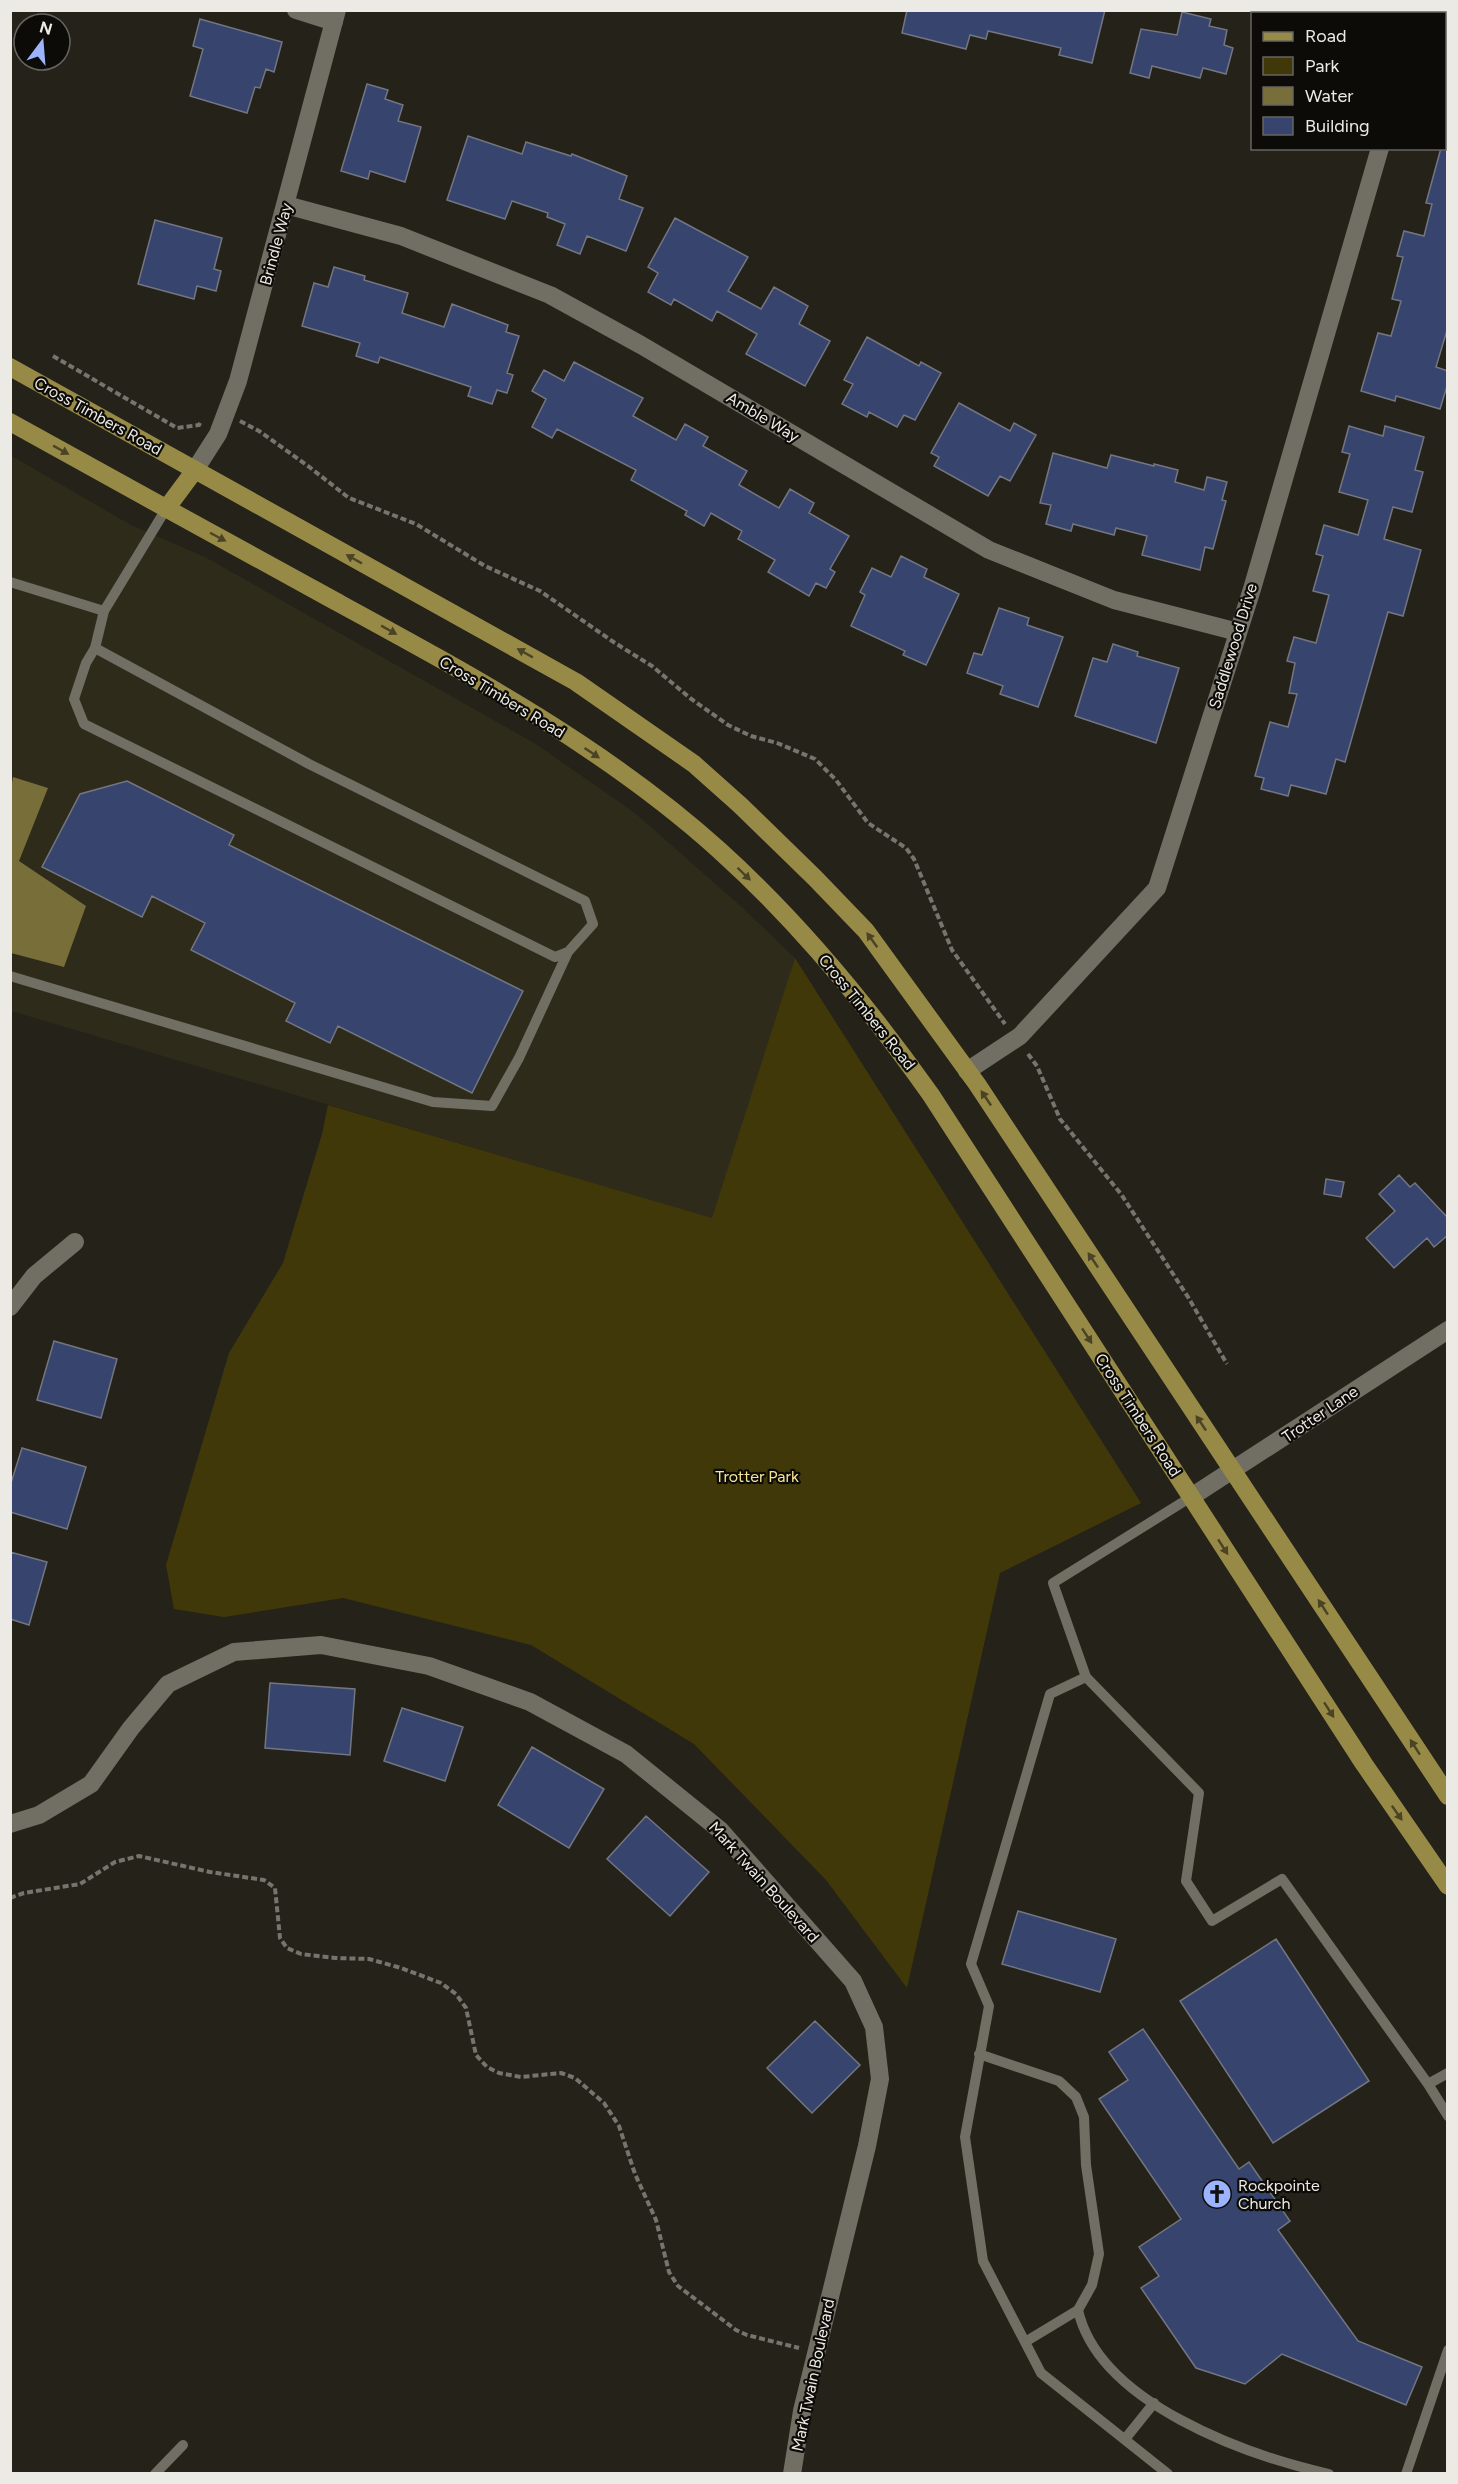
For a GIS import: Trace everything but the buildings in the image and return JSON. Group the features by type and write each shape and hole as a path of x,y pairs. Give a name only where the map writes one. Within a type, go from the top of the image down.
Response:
{"main road":[{"name":"Cross Timbers Road","path":"10,367 576,682 694,764 740,805 866,931 967,1071 1448,1796"},
{"name":"Cross Timbers Road","path":"10,422 391,631 527,710 632,779 678,815 728,858 795,924 883,1026 931,1095 1364,1764 1448,1886"},
{"path":"166,509 195,470"}],"street":[{"path":"296,10 336,16"},
{"name":"Brindle Way","path":"195,470 218,434 238,381 336,16"},
{"name":"Saddlewood Drive","path":"967,1071 1020,1036 1156,888 1238,632 1379,150"},
{"name":"Amble Way","path":"286,205 401,236 550,295 641,345 989,550 1114,600 1238,632"},
{"path":"10,1307 34,1276 75,1242"},
{"name":"Trotter Lane","path":"1191,1497 1234,1472 1448,1330"},
{"name":"Mark Twain Boulevard","path":"10,1824 39,1815 91,1784 131,1728 168,1684 234,1652 321,1645 429,1666 530,1702 626,1754 720,1830 853,1982 874,2028 880,2079 867,2146 802,2411 792,2474"}],"lane":[{"path":"166,509 104,610 95,648 86,663 74,699 84,724 555,957 568,952"},
{"path":"10,582 104,610"},
{"path":"10,976 433,1102 492,1106 519,1058 568,952 593,924 585,901 309,764 95,648"},
{"path":"1191,1497 1053,1583 1086,1677 1199,1793 1186,1881 1212,1921 1282,1879 1428,2084 1448,2116"},
{"path":"1086,1677 1050,1694 971,1964 989,2006 965,2137 983,2261 1041,2373 1168,2474"},
{"path":"979,2054 1059,2081 1076,2097 1084,2117 1086,2165 1099,2254 1092,2285 1078,2310 1025,2342"},
{"path":"1428,2084 1448,2073"},
{"path":"1078,2310 1082,2328 1103,2359 1139,2394 1177,2419 1206,2434 1307,2469 1329,2474"},
{"path":"1406,2474 1448,2350"},
{"path":"1125,2439 1154,2403"},
{"path":"155,2474 183,2445"}],"path":[{"path":"10,1898 24,1893 80,1884 115,1862 139,1856 210,1872 264,1880 275,1888 280,1938 287,1948 301,1954 369,1959 441,1983 456,1994 466,2008 476,2055 487,2067 499,2073 521,2077 561,2073 575,2078 604,2103 619,2126 634,2174 656,2220 669,2272 678,2286 747,2335 816,2352"}],"shaded area":[{"path":"10,455 131,525 205,557 536,744 635,813 744,909 795,958 751,1107 721,1221 11,1011"}],"green space":[{"name":"Trotter Park","path":"795,958 1141,1503 1000,1573 907,1988 826,1880 694,1744 531,1645 343,1598 224,1617 174,1609 166,1565 229,1353 283,1263 322,1134 328,1105 712,1218"}],"water":[{"path":"13,777 48,788 19,861 86,906 64,967 11,953 10,794"}],"place":[{"name":"Rockpointe Church","path":"1217,2194"}]}
